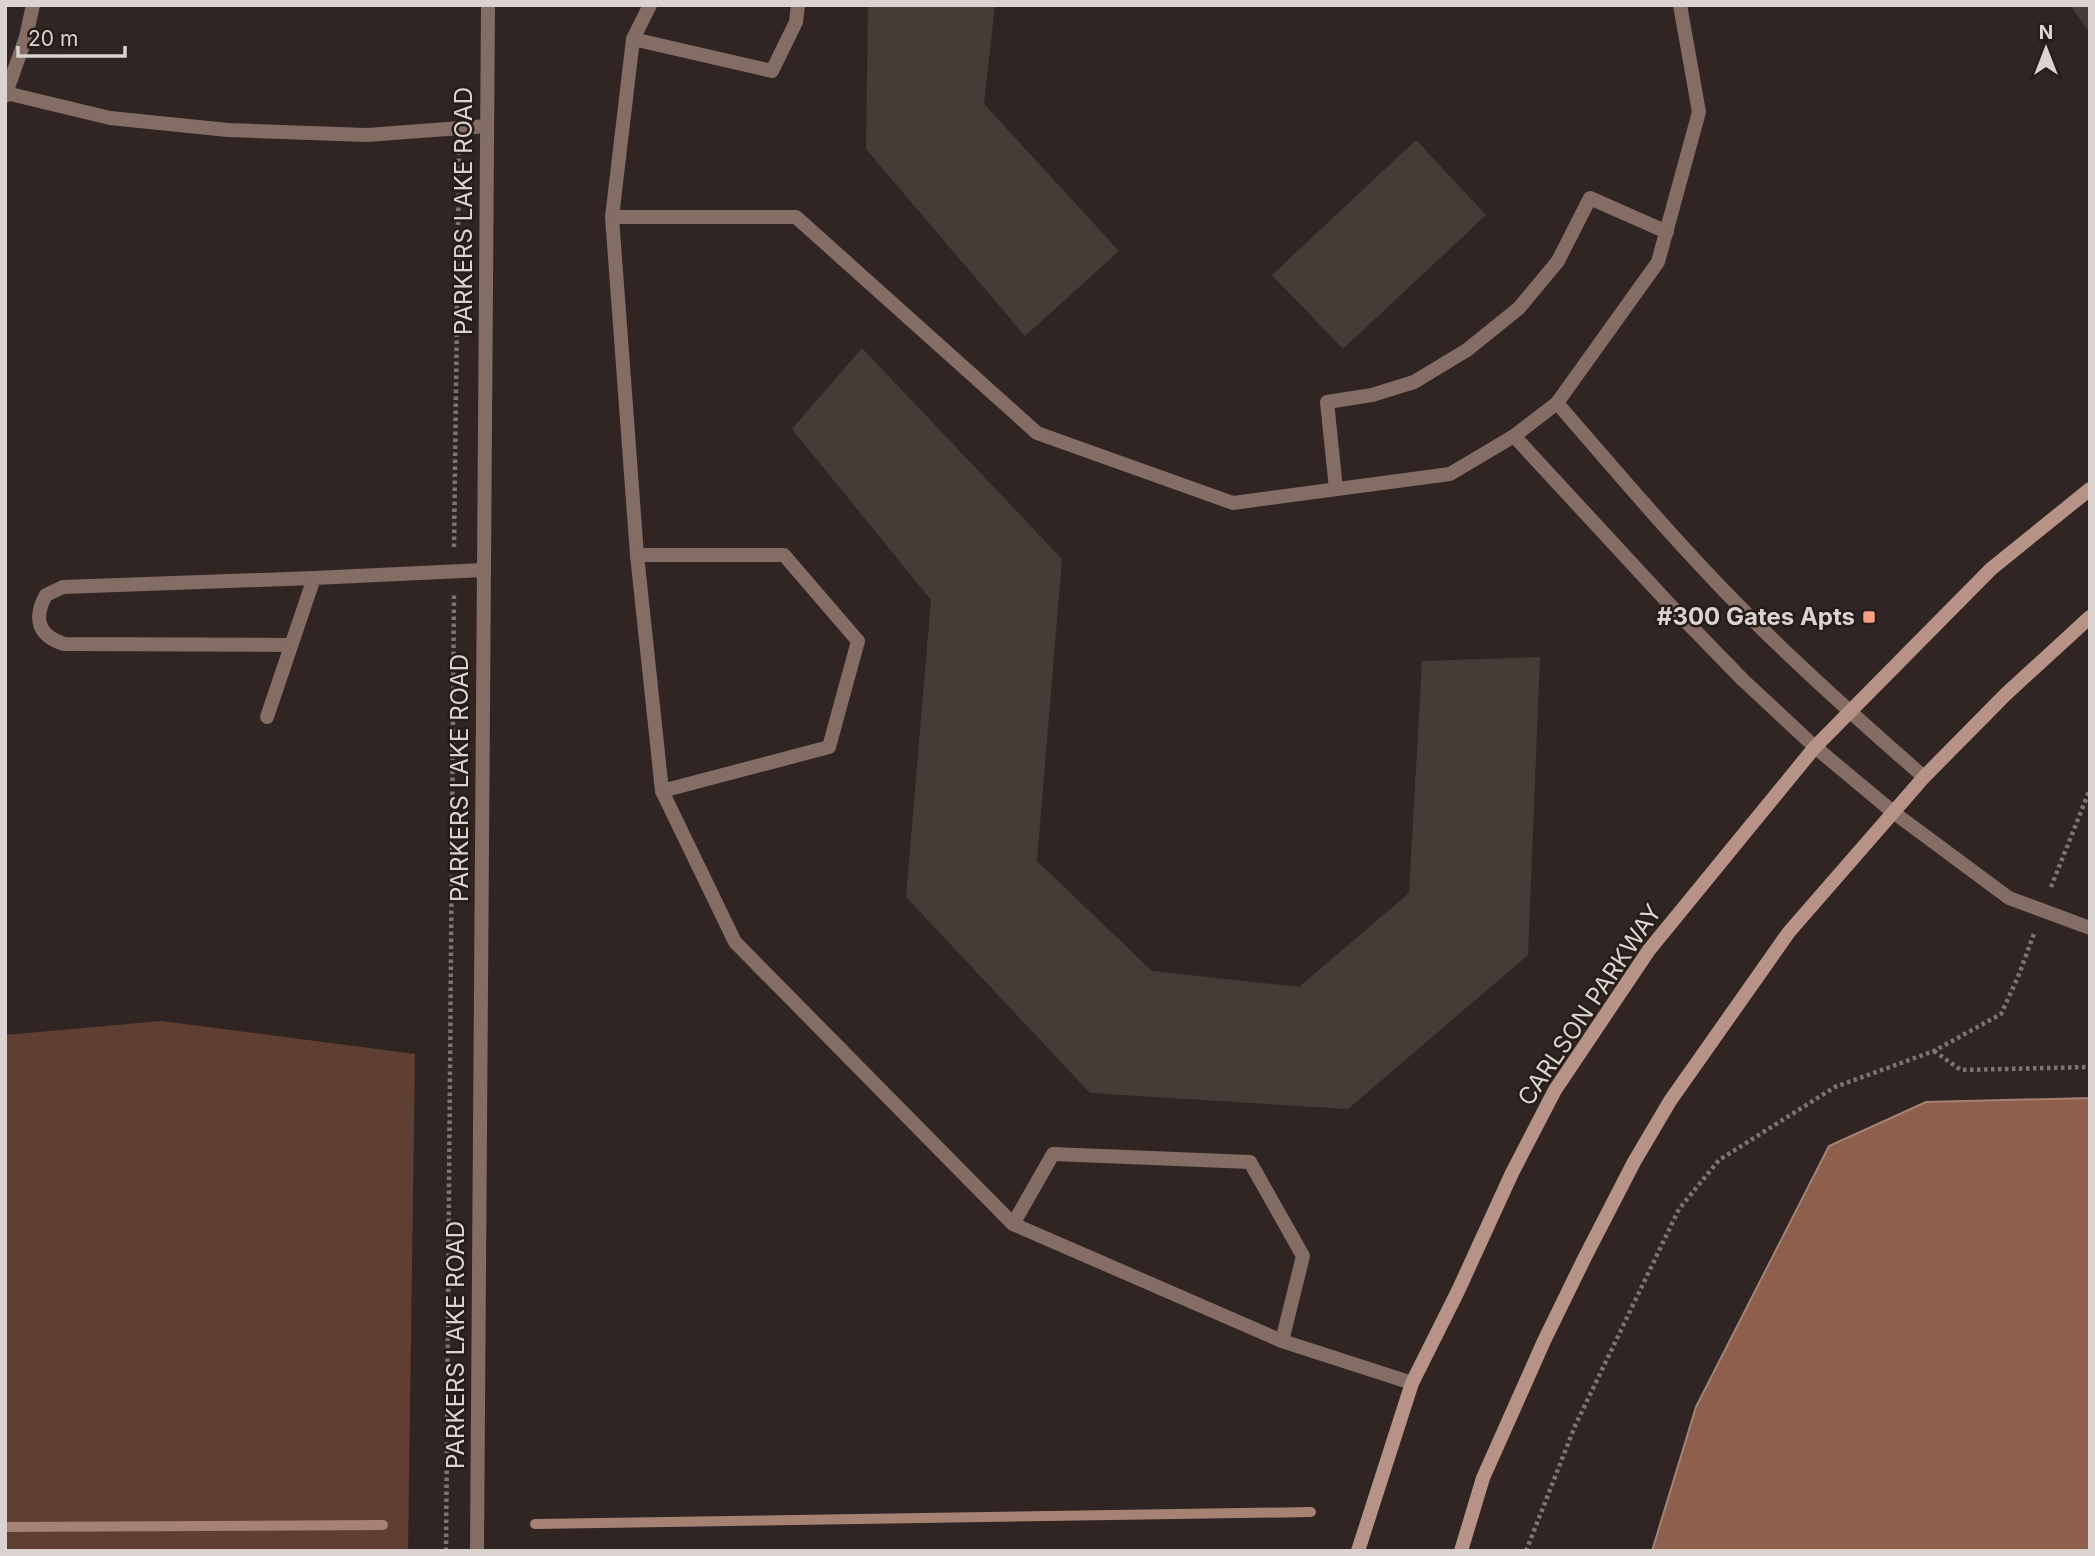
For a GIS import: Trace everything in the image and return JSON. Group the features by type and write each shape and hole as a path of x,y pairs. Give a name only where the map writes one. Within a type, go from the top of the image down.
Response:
{"main road":[{"name":"CARLSON PARKWAY","path":"1358,1551 1412,1383 1512,1173 1555,1090 1649,950 1815,747 1991,569 2090,489"},
{"path":"1461,1551 1483,1478 1555,1318 1634,1162 1670,1101 1789,932 1893,812 2006,694 2090,617"}],"street":[{"path":"33,5 26,37 6,94 110,118 228,130 367,135 487,126"},
{"name":"PARKERS LAKE ROAD","path":"477,1551 488,5"},
{"path":"650,5 633,39 612,217 637,555 662,792 735,942 1013,1224 1282,1341 1412,1383"},
{"path":"633,39 772,71 796,22 797,5"},
{"path":"612,217 796,217 1037,433 1233,503 1450,474 1514,436 1557,403 1658,262 1699,112 1680,5"},
{"path":"1336,489 1327,402 1372,395 1413,382 1467,350 1518,308 1558,261 1590,198 1667,232"},
{"path":"1557,403 1663,525 1739,606 1850,712 1924,777"},
{"path":"1514,436 1681,616 1743,680 1815,747 1893,812 2009,898 2090,928"},
{"path":"637,555 784,555 858,641 829,747 662,792"},
{"path":"291,645 64,644 45,634 38,616 46,595 63,587 484,569"},
{"path":"267,717 314,578"},
{"path":"1013,1224 1054,1154 1250,1162 1303,1256 1282,1341"}],"path":[{"path":"446,1551 459,127"},
{"path":"1526,1551 1575,1426 1679,1209 1719,1160 1835,1087 1934,1051 2001,1014 2018,977 2090,789"},
{"path":"1934,1051 1961,1070 2090,1067"}],"shaded area":[{"path":"161,1021 415,1054 408,1551 5,1551 5,1035"},
{"path":"2090,1098 2090,1550 1652,1551 1696,1407 1829,1146 1926,1102"}],"building":[{"path":"868,5 995,5 984,104 1119,251 1025,336 866,149"},
{"path":"2070,5 2090,5 2090,33"},
{"path":"1416,140 1486,215 1343,349 1272,275"},
{"path":"862,348 1062,559 1037,861 1152,971 1299,987 1409,893 1422,661 1540,657 1528,955 1348,1109 1090,1093 906,897 931,600 792,429"}],"waterway":[{"path":"535,1524 1311,1512"},
{"path":"5,1527 383,1525"}],"place":[{"name":"#300 Gates Apts","path":"1869,617"}]}
